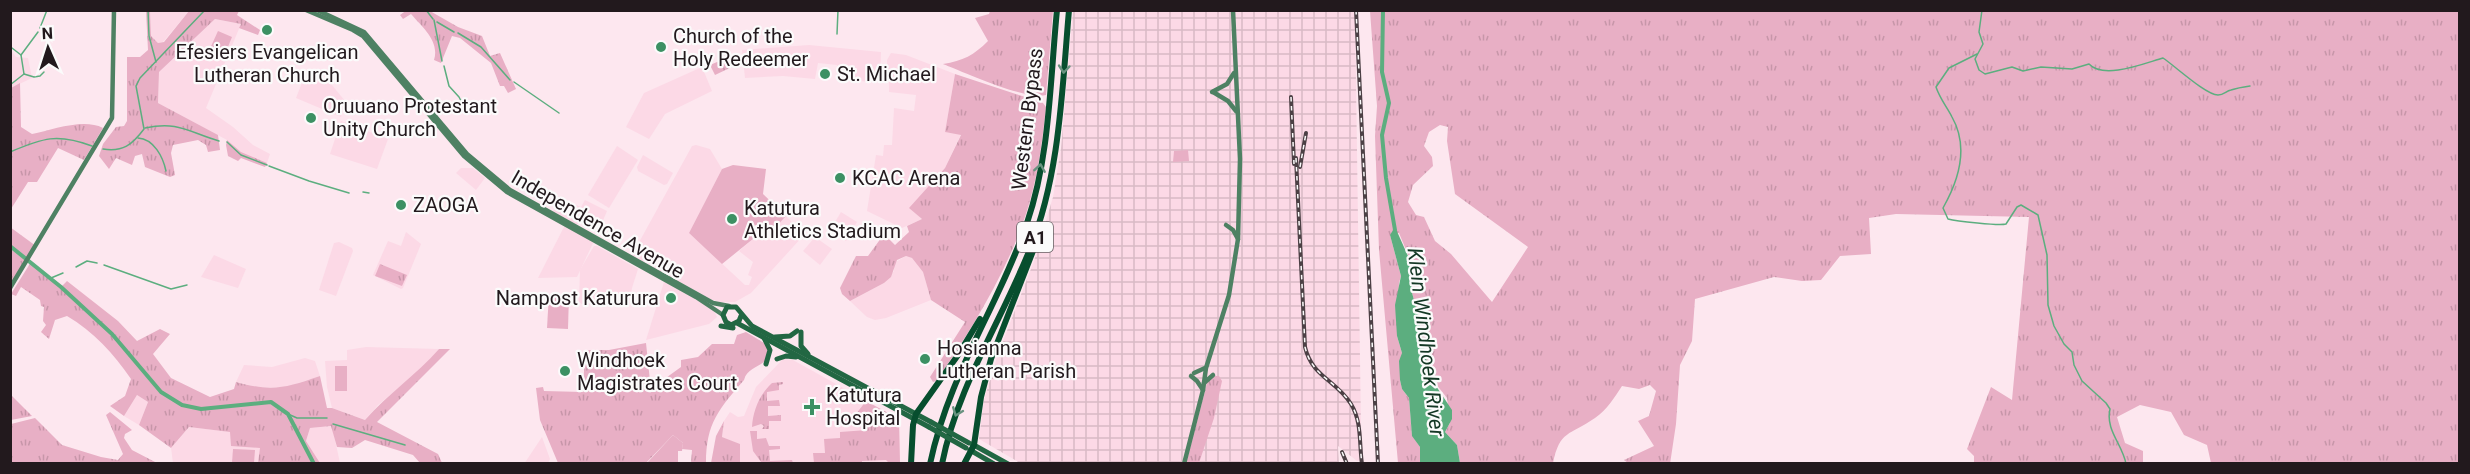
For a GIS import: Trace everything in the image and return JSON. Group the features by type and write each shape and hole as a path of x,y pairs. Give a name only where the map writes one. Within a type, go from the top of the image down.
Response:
{"highway":[{"name":"Western Bypass","path":"930,464 949,396 1017,249 1035,196 1040,172 1057,10"},
{"name":"Western Bypass","path":"942,464 953,423 967,385 1030,250 1051,181 1069,10"},
{"path":"964,464 991,359 1030,262 1046,210 1051,181"},
{"path":"911,464 916,417 968,340 1017,249"}],"main road":[{"path":"10,288 112,118 114,10"},
{"name":"Independence Avenue","path":"306,10 360,34 466,159 507,192 696,297 723,315 727,323 737,323 916,417"},
{"name":"Independence Avenue","path":"317,10 364,32 471,158 516,194 713,303 738,308 741,316 752,326 810,356 970,447 1008,464"},
{"path":"1184,464 1207,368 1230,288 1238,239 1241,180 1233,10"},
{"path":"1236,60 1238,124"},
{"path":"1235,68 1229,82 1212,92 1228,101 1237,113"},
{"path":"421,100 429,99"},
{"path":"422,117 429,115"},
{"path":"1226,225 1231,228 1238,239"},
{"path":"723,315 729,306"},
{"path":"737,323 741,316"},
{"path":"721,326 753,331"},
{"path":"773,337 786,337 799,331 801,346 810,356"},
{"path":"764,338 770,350 766,364"},
{"path":"777,359 786,356 800,358"},
{"path":"1204,380 1214,374 1207,368"},
{"path":"1203,390 1192,374 1207,368"},
{"name":"Independence Avenue","path":"970,447 994,464"}],"shaded area":[{"path":"150,11 189,11 163,42 158,43 151,36"},
{"path":"1073,11 1355,11 1363,460 1357,461 1338,446 1339,463 1020,463 979,439 984,399 998,354 1034,261 1053,197 1061,148"},
{"path":"215,19 241,24 206,108 253,145 270,154 267,163 241,152 227,140 158,103 159,72"},
{"path":"809,45 881,52 880,82 837,80 837,65 818,63 815,79 783,76 745,78 742,50"},
{"path":"10,49 16,57 28,58 32,78 11,88"},
{"path":"891,53 906,55 955,74 945,132 961,134 945,168 910,208 922,219 902,228 867,211 876,155 883,156 884,145 892,145 894,108 914,111 916,95 889,92 887,60"},
{"path":"702,67 712,91 665,114 649,139 626,127 644,93"},
{"path":"307,70 327,79 345,101 341,117 296,98"},
{"path":"341,121 388,139 377,169 330,154"},
{"path":"617,146 638,160 609,208 588,195"},
{"path":"692,146 710,149 722,169 689,233 745,285 749,285 752,277 748,275 753,262 739,251 769,225 773,229 786,216 804,235 751,293 735,302 710,299 632,255"},
{"path":"643,155 673,173 667,184 664,185 638,171 637,167"},
{"path":"461,168 473,168 485,178 476,190 456,173"},
{"path":"561,198 581,207 585,200 607,211 598,232 580,221 577,225 553,212"},
{"path":"841,212 857,222 846,241 829,232"},
{"path":"565,225 594,241 577,277 538,278"},
{"path":"1395,227 1412,265 1411,289 1428,368 1432,380 1452,410 1452,419 1445,432 1457,445 1460,463 1420,463 1420,447 1412,436 1409,398 1402,389 1400,380 1399,361 1402,353 1397,336 1395,305 1401,276 1390,235"},
{"path":"406,232 421,244 401,289 373,275 388,241 401,246"},
{"path":"815,237 832,249 820,265 803,251"},
{"path":"339,242 352,248 353,251 336,296 319,290 334,243"},
{"path":"594,246 638,269 629,306 579,302 580,270"},
{"path":"214,255 246,269 238,288 201,277"},
{"path":"906,256 912,258 923,272 931,300 886,318 875,320 867,317 850,301 884,283 894,271 894,263"},
{"path":"664,282 713,309 717,317 709,324 646,340"},
{"path":"366,347 439,349 420,370 378,405 365,420 332,408 327,387 325,361 347,360 347,350"},
{"path":"305,358 315,361 320,376 284,388 256,387 236,382 244,365 272,367"},
{"name":"Katutura Hospital","path":"783,359 793,360 899,419 900,463 740,463 739,444 722,437 724,421 730,412 738,417 744,416 756,387"},
{"path":"137,395 148,402 139,425 124,416"},
{"path":"332,426 340,463 320,463 306,441 310,428"},
{"path":"189,427 231,432 261,448 258,464 173,463 171,448"},
{"path":"542,437 550,459 548,463 524,464"}],"green space":[{"path":"407,10 430,11 458,27 482,36 490,56 500,53 516,89 508,93 504,86 500,86 491,63 460,38 452,36 441,63 434,60 434,47 429,35 411,14 403,19 400,15"},
{"path":"146,11 150,11 151,36 158,43 164,42 189,11 239,11 237,15 260,30 258,35 239,28 241,24 215,19 159,72 158,103 218,135 220,150 208,152 206,145 198,140 173,145 171,153 175,175 170,177 145,167 142,154 135,156 132,165 116,158 109,169 99,156 103,144 116,127 124,126 127,121 127,57 140,57 148,50"},
{"path":"990,11 1053,11 1046,95 1024,94 1010,90 943,64 968,57 988,41 975,18 989,14"},
{"path":"1370,11 2459,11 2459,463 2211,463 2207,445 2184,435 2171,412 2140,405 2117,417 2125,443 2143,451 2143,463 1974,463 1974,456 1967,449 1991,387 2012,400 2029,217 1896,214 1869,218 1871,254 1840,256 1821,280 1802,281 1774,277 1695,299 1692,341 1680,365 1676,424 1670,464 1628,463 1624,460 1654,446 1638,421 1649,416 1656,391 1650,385 1639,389 1622,386 1599,415 1563,439 1553,463 1460,463 1457,445 1445,432 1450,423 1447,398 1432,379 1428,368 1411,289 1413,280 1409,257 1399,233 1390,235 1401,276 1397,336 1402,353 1400,380 1402,389 1409,398 1412,435 1420,447 1420,463 1398,463 1379,250 1375,136 1377,106","holes":["1440,125 1448,127 1447,141 1455,194 1528,247 1492,302 1451,254 1435,241 1424,217 1416,215 1408,202 1413,185 1433,166 1432,157 1424,146 1429,132"]},
{"path":"218,31 232,37 223,59 208,53"},
{"path":"731,56 736,65 715,75 710,65"},
{"path":"955,74 1043,103 1046,107 1035,179 1017,239 979,314 936,381 933,382 930,377 965,322 931,300 923,272 912,258 906,256 897,260 891,277 850,301 842,294 840,288 856,256 868,256 884,234 895,245 909,232 907,226 922,219 909,208 945,168 961,135 945,132"},
{"path":"20,83 21,127 32,134 77,124 103,128 84,160 58,148 37,182 28,182 11,209 11,88"},
{"path":"227,140 241,152 267,163 265,167 241,158 238,161 228,156"},
{"path":"1188,150 1189,161 1173,162 1174,151"},
{"path":"733,165 766,169 763,194 786,216 773,230 769,226 722,264 689,233 722,169"},
{"path":"10,227 36,246 13,283 11,282"},
{"path":"31,262 61,287 67,281 118,321 137,341 160,329 170,334 153,354 171,378 210,397 234,389 236,382 270,388 320,376 327,408 365,420 439,349 450,349 377,422 438,454 442,463 420,463 413,455 365,440 352,448 337,447 331,426 310,428 306,441 320,463 258,463 260,448 231,446 230,432 189,427 171,448 139,425 148,402 137,395 124,416 110,406 125,396 131,379 102,344 67,316 55,320 49,339 41,332 46,325 43,321 44,307 41,306 40,300 21,287 16,296 11,294"},
{"path":"380,264 407,275 402,286 375,276"},
{"path":"549,294 569,294 568,329 547,328"},
{"path":"746,332 764,343 769,350 765,361 747,373 721,408 708,437 706,463 691,463 692,450 682,449 683,443 673,435 646,463 558,463 540,420 536,388 543,387 544,391 583,392 585,350 609,350 646,343 650,381 663,380 681,367 681,360 698,357 712,344 734,344 737,335"},
{"path":"335,366 347,366 347,391 335,391"},
{"path":"1219,376 1222,381 1214,418 1199,463 1186,464 1208,380"},
{"path":"783,382 779,385 779,390 767,392 767,401 779,400 780,406 768,406 768,416 781,415 781,421 769,421 769,429 762,429 764,426 761,424 752,427 756,409 764,392 772,383"},
{"path":"11,395 32,416 11,420"},
{"path":"866,401 899,419 900,463 889,463 886,460 862,461 862,463 814,463 813,453 825,453 824,439 840,438 840,432 867,430 866,424 840,425 840,421 856,414"},
{"path":"110,412 132,430 125,434 124,438 132,450 157,463 11,463 11,424 35,418 62,445 118,460 123,454 106,415"},
{"path":"724,421 722,437 740,444 740,463 711,463 716,436"},
{"path":"750,431 757,431 757,439 766,438 769,446 780,446 780,449 769,450 770,461 792,460 793,463 761,462 753,451"},
{"path":"673,435 683,443 682,451 678,451 678,463 646,464"},
{"path":"233,449 255,450 254,463 232,463"}],"waterway":[{"path":"40,28 47,10"},
{"path":"148,10 149,36 156,62"},
{"path":"103,149 127,146 144,129 136,86 140,78 205,10"},
{"path":"426,10 433,19"},
{"path":"837,34 838,10"},
{"name":"Klein Windhoek River","path":"1383,10 1382,72 1389,103 1382,135 1386,178 1395,230"},
{"path":"1982,10 1979,32 1983,44 1975,59 1979,70 1985,74 2012,67 2023,71 2041,67 2072,69 2089,64 2104,71 2125,69 2163,58 2213,94 2220,95 2233,89 2250,86"},
{"path":"434,20 442,61"},
{"path":"437,22 454,32"},
{"path":"21,55 38,32"},
{"path":"458,33 481,47 510,80"},
{"path":"12,48 21,55 24,74"},
{"path":"1977,54 1949,68 1936,87 1957,128 1961,152 1954,186 1943,208 1948,219 1987,224 2006,224 2017,207 2021,205 2038,215 2047,255 2048,305 2054,326 2064,344 2072,352 2074,365 2082,381 2110,409 2112,431 2126,464"},
{"path":"444,66 449,86 459,97 467,112"},
{"path":"10,85 24,74 34,77 44,72"},
{"path":"514,82 559,113"},
{"path":"145,128 157,126 183,128 219,141"},
{"path":"10,152 32,143 59,138 92,146"},
{"path":"138,138 153,145 163,160 166,171"},
{"path":"227,142 241,155 267,165"},
{"path":"269,166 349,193"},
{"path":"363,192 369,193"},
{"path":"10,246 61,287 112,334 161,392 182,405 201,409 271,402 288,414 314,464"},
{"path":"76,267 87,261 97,263"},
{"path":"104,265 171,289 187,285"},
{"path":"51,278 63,273"},
{"path":"288,414 297,418 327,418"},
{"path":"333,424 405,445"}],"railway":[{"path":"1356,10 1378,464"},
{"path":"1291,97 1294,164"},
{"path":"1300,167 1306,133"},
{"path":"1296,158 1305,347 1313,365 1345,396 1355,411 1359,425 1362,464"},
{"path":"1342,452 1347,464"}],"place":[{"name":"Efesiers Evangelican Lutheran Church","path":"267,30"},
{"name":"Church of the Holy Redeemer","path":"661,47"},
{"name":"St. Michael","path":"825,74"},
{"name":"Oruuano Protestant Unity Church","path":"311,118"},
{"name":"KCAC Arena","path":"840,178"},
{"name":"ZAOGA","path":"401,205"},
{"name":"Katutura Athletics Stadium","path":"732,219"},
{"name":"Nampost Katurura","path":"671,298"},
{"name":"Hosianna Lutheran Parish","path":"925,359"},
{"name":"Windhoek Magistrates Court","path":"565,371"},
{"name":"Katutura Hospital","path":"812,407"}]}
